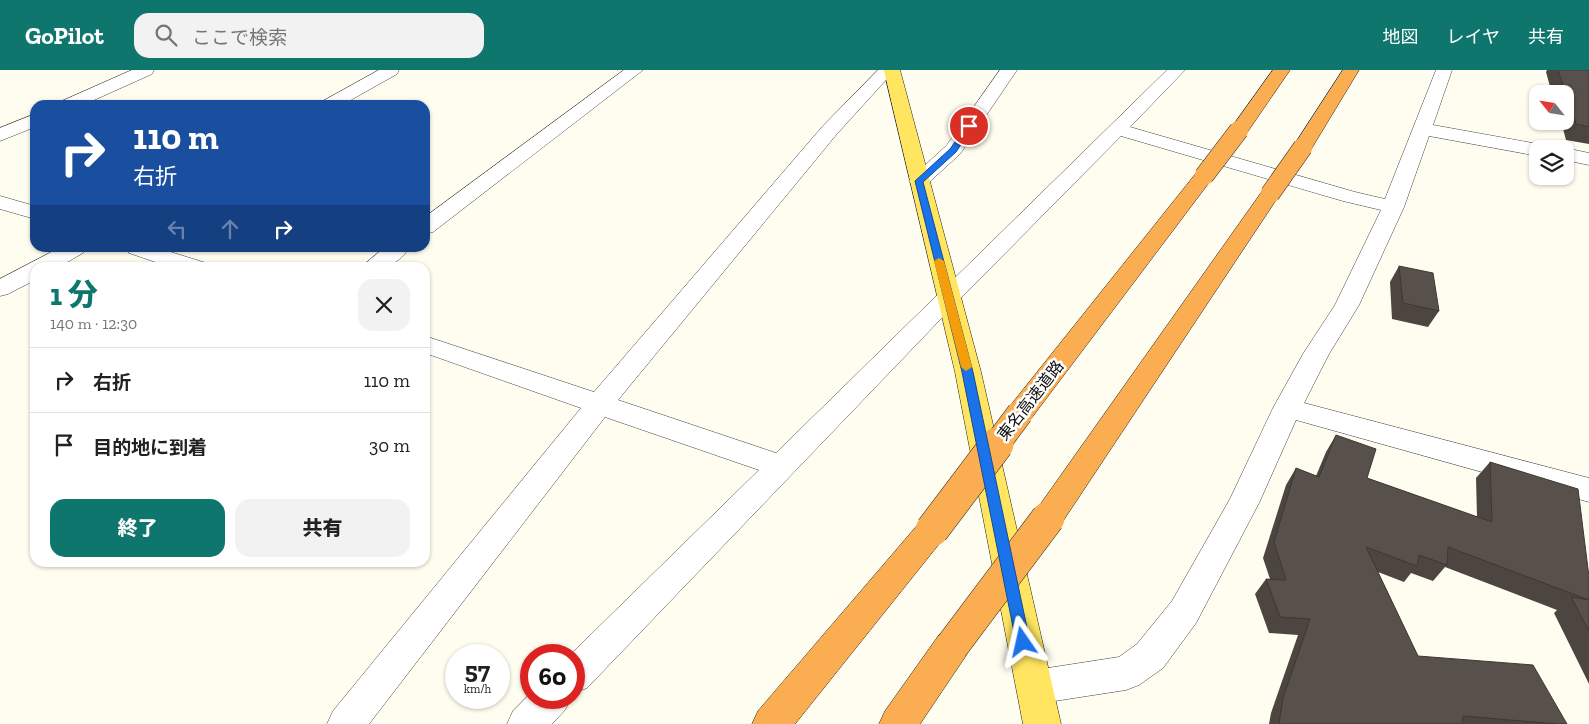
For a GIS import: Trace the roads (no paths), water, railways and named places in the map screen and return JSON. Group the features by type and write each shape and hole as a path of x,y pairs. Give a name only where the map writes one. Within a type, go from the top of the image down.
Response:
{"highway":[{"name":"東名高速道路","path":"771,724 932,530 1239,130 1282,70"},
{"path":"898,724 952,646 1048,518 1303,147 1351,70"}],"main road":[{"path":"892,70 968,372 1027,661 1035,688 1042,724"}],"street":[{"path":"79,100 146,70"},
{"path":"338,100 391,70"},
{"path":"430,223 635,70"},
{"path":"346,724 600,404 829,131 887,70"},
{"path":"919,181 953,150 1009,70"},
{"path":"585,665 782,467 948,296 1177,70"},
{"path":"1035,688 1126,673 1150,656 1184,612 1244,502 1287,408 1316,354 1347,304 1393,207 1444,70"},
{"path":"0,135 30,122"},
{"path":"1117,128 1350,197 1393,207"},
{"path":"1422,130 1529,148"},
{"path":"1574,156 1589,158"},
{"path":"0,202 30,211"},
{"path":"50,262 68,252"},
{"path":"149,252 180,262"},
{"path":"379,262 393,252"},
{"path":"0,289 30,273"},
{"path":"430,346 782,467"},
{"path":"1287,408 1589,490"},
{"path":"526,724 541,709"}]}
